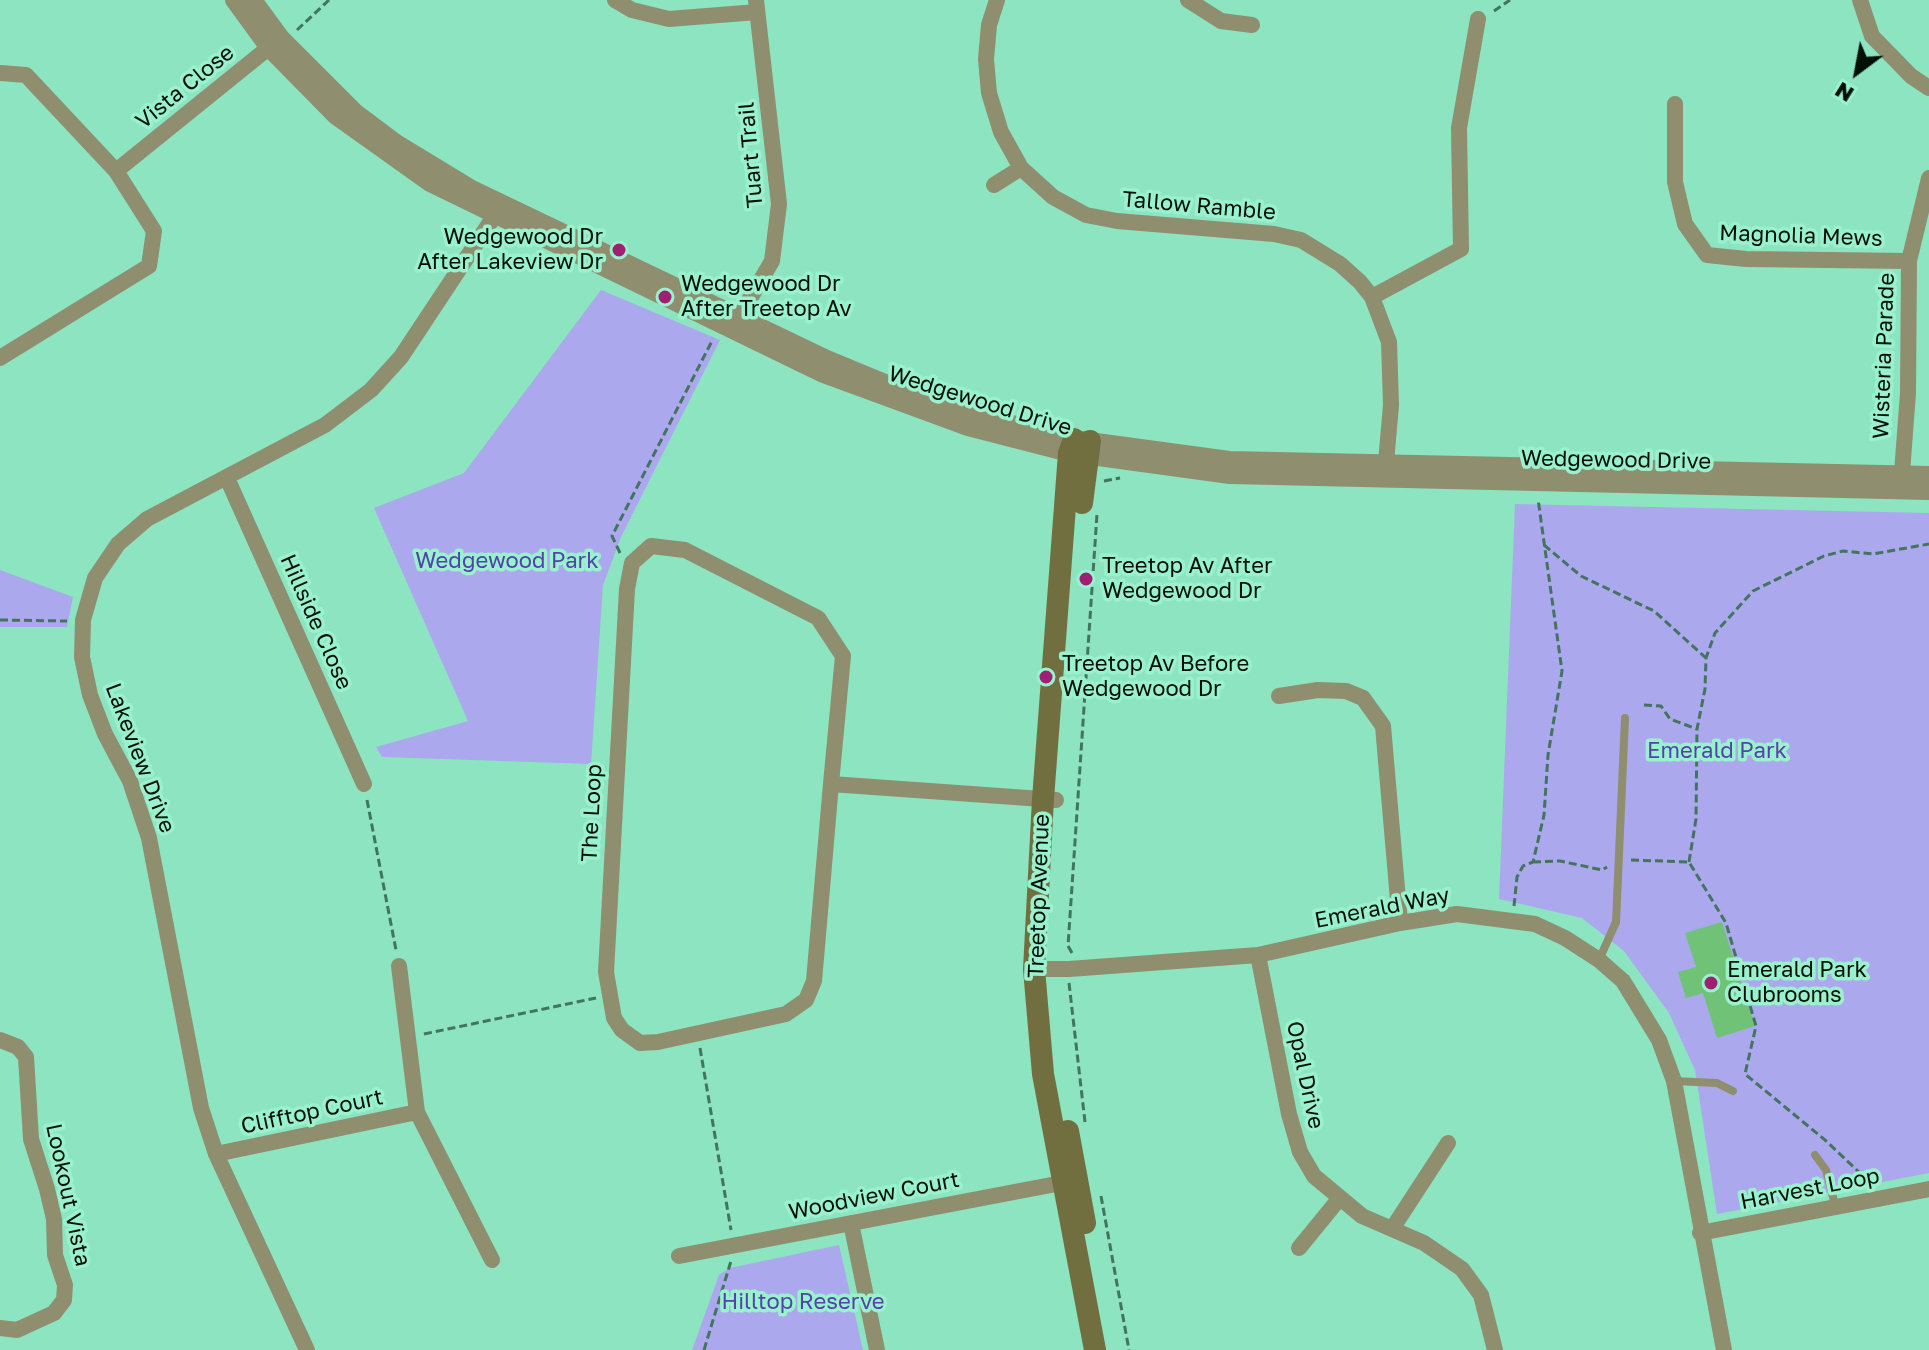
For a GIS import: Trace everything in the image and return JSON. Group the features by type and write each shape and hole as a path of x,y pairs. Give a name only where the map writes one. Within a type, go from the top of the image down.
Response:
{"main road":[{"name":"Treetop Avenue","path":"1080,447 1049,799 1050,969 1043,1074 1109,1350"},
{"name":"Treetop Avenue","path":"1070,1182 1095,1350"}],"street":[{"name":"Wedgewood Drive","path":"234,0 281,40 356,113 498,211 821,373 939,418 1080,447 1537,483 1901,482 1929,475"},
{"name":"Wedgewood Drive","path":"253,0 281,40"},
{"name":"Tuart Trail","path":"615,0 632,10 669,19 757,6 779,204 772,261 729,328"},
{"name":"Tallow Ramble","path":"997,0 989,25 986,59 989,93 1001,132 1021,168 1053,197 1086,215 1301,240 1340,264 1372,297 1389,342 1391,405 1386,472"},
{"path":"1188,0 1221,21 1252,25"},
{"path":"1860,0 1872,36 1911,76 1929,88"},
{"path":"1372,297 1461,249 1459,128 1478,19"},
{"name":"Vista Close","path":"116,171 281,40"},
{"path":"0,73 26,75 116,171 154,231 149,266 0,358"},
{"name":"Magnolia Mews","path":"1675,104 1675,182 1685,224 1707,255 1746,259 1909,261"},
{"path":"994,185 1021,168"},
{"name":"Wisteria Parade","path":"1901,482 1908,393 1909,261 1929,178"},
{"name":"Lakeview Drive","path":"307,1350 216,1154 201,1108 149,838 130,781 90,695 83,620 95,578 118,544 147,519 325,425 371,390 401,357 498,211"},
{"name":"Wedgewood Drive","path":"1386,472 1901,482 1929,491"},
{"name":"Hillside Close","path":"227,478 364,784"},
{"name":"The Loop","path":"651,546 685,550 818,618 843,656 831,784 814,981 806,1000 786,1014 640,1043 622,1030 614,1018 606,972 627,589 632,563 651,546"},
{"path":"1279,696 1318,690 1346,691 1363,698 1383,726 1400,923"},
{"path":"831,784 1049,799"},
{"name":"Emerald Way","path":"1050,969 1258,955 1400,923 1457,914 1535,924 1599,960 1623,981 1640,1006 1659,1040 1674,1081 1724,1350"},
{"name":"Opal Drive","path":"1258,955 1289,1114 1300,1152 1314,1176 1362,1216 1424,1243 1462,1269 1481,1295 1495,1350"},
{"name":"Clifftop Court","path":"399,966 417,1112 492,1260"},
{"name":"Lookout Vista","path":"0,1040 18,1047 26,1057 31,1139 47,1189 55,1255 65,1285 64,1300 54,1313 17,1330 0,1328"},
{"name":"Clifftop Court","path":"216,1154 417,1112"},
{"path":"1392,1229 1448,1143"},
{"name":"Woodview Court","path":"679,1256 1070,1182"},
{"name":"Harvest Loop","path":"1700,1233 1929,1189"},
{"path":"1299,1248 1339,1199"},
{"path":"851,1223 877,1350"}],"lane":[{"path":"1599,960 1616,922 1625,718"},
{"path":"1674,1081 1717,1083 1733,1091"},
{"path":"1815,1155 1826,1170 1835,1205"}],"path":[{"path":"281,40 329,0"},
{"path":"1478,19 1510,0"},
{"path":"632,563 616,551 612,536 729,328"},
{"path":"1100,492 1102,482"},
{"path":"1533,862 1544,815 1548,755 1562,671 1542,543 1537,483"},
{"path":"1085,1123 1050,969 1074,956 1068,946 1099,503"},
{"path":"1542,543 1581,576 1654,611 1706,658"},
{"path":"1868,1200 1859,1172 1745,1074 1756,1026 1726,923 1689,862 1696,819 1697,729 1705,689 1706,658 1715,633 1753,591 1824,556 1843,551 1873,554 1929,544"},
{"path":"0,620 67,621"},
{"path":"1644,705 1661,706 1670,719 1697,729"},
{"path":"364,784 399,966"},
{"path":"1512,920 1517,877 1523,866 1533,862 1560,861 1602,870 1621,858 1689,862"},
{"path":"408,1037 610,995"},
{"path":"697,1033 734,1246 704,1350"},
{"path":"1101,1193 1129,1350"}],"green space":[{"name":"Wedgewood Park","path":"601,290 720,340 621,537 603,585 591,764 382,757 376,747 468,721 374,508 464,473"},
{"name":"Emerald Park","path":"1515,504 1929,513 1929,1173 1717,1214 1695,1070 1669,1013 1624,951 1582,918 1499,899"},
{"path":"0,570 73,597 67,627 0,627"},
{"name":"Hilltop Reserve","path":"839,1245 863,1350 692,1350 719,1275 730,1268"}],"building":[{"name":"Emerald Park Clubrooms","path":"1722,922 1755,1026 1717,1038 1703,993 1686,998 1678,972 1696,967 1685,933"}],"place":[{"name":"Wedgewood Dr After Lakeview Dr","path":"619,250"},
{"name":"Wedgewood Dr After Treetop Av","path":"665,297"},
{"name":"Treetop Av After Wedgewood Dr","path":"1086,579"},
{"name":"Treetop Av Before Wedgewood Dr","path":"1046,677"},
{"name":"Emerald Park Clubrooms","path":"1711,983"}]}
